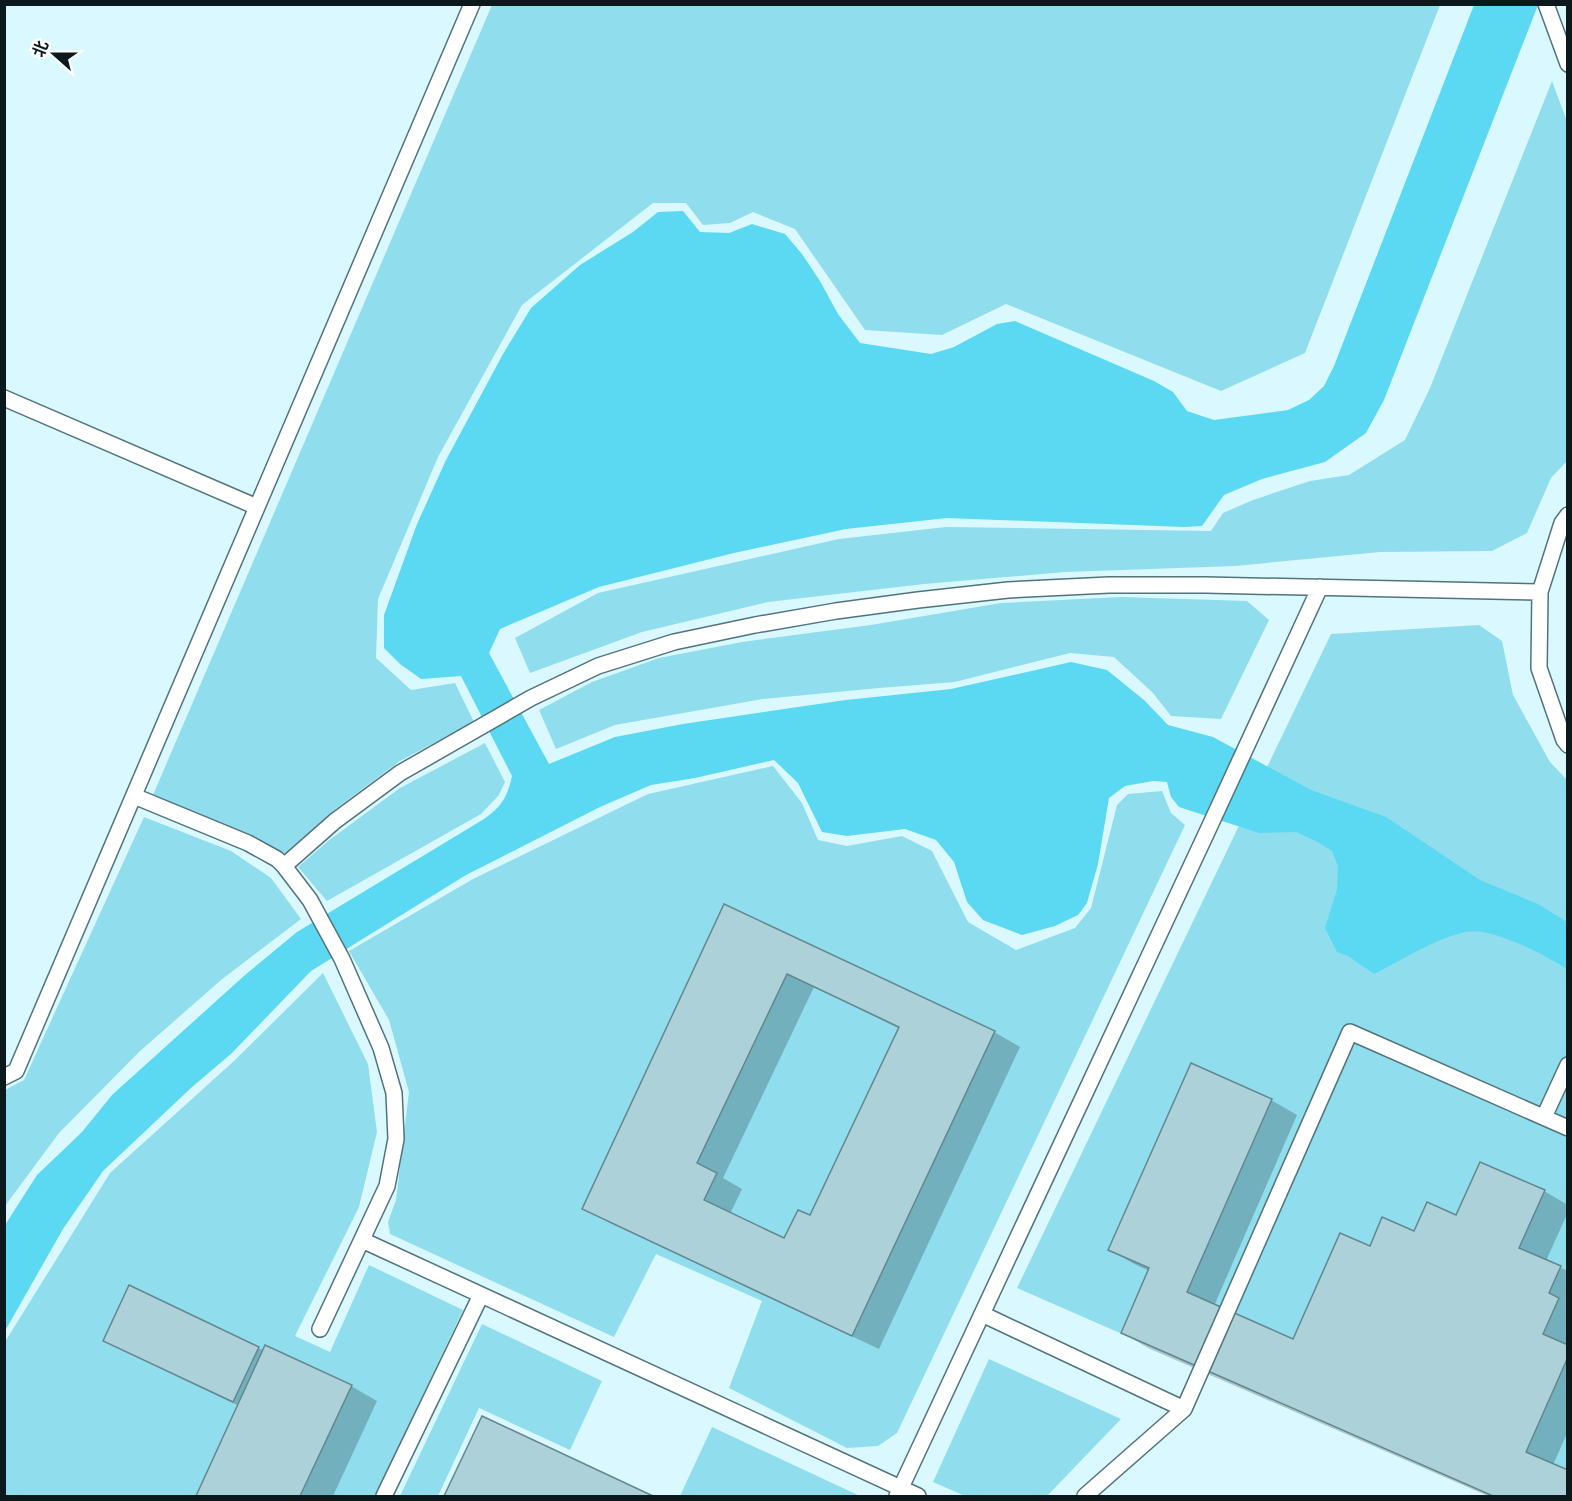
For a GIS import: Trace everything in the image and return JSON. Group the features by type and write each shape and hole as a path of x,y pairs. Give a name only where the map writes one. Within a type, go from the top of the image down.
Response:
{"lane":[{"path":"4,1077 16,1071 472,4"},
{"path":"1546,4 1568,64"},
{"path":"4,398 257,507"},
{"path":"1568,515 1562,523 1540,592 1539,668 1564,740 1568,745"},
{"path":"284,866 335,821 400,773 531,698 598,666 674,642 837,611 1008,590 1109,585 1204,585 1540,592"},
{"path":"899,1493 1320,587"},
{"path":"134,796 249,843 277,859 284,866 310,900 342,959 381,1048 394,1093 396,1139 387,1186 320,1329"},
{"path":"1085,1497 1184,1408 1350,1032 1568,1128"},
{"path":"1544,1118 1568,1065"},
{"path":"362,1240 899,1493 918,1497"},
{"path":"384,1497 481,1295"},
{"path":"982,1314 1184,1408"}],"shaded area":[{"path":"492,5 1440,5 1305,353 1221,391 1006,304 942,335 865,330 795,229 753,212 730,223 703,225 686,203 653,203 522,305 438,457 378,599 376,658 411,690 455,683 474,722 400,761 338,807 285,853 153,795"},
{"path":"1474,5 1538,5 1384,400 1366,433 1325,462 1262,479 1224,495 1202,526 947,518 846,529 734,553 599,587 500,629 489,653 549,764 615,737 683,724 846,700 951,689 1071,662 1107,670 1144,700 1168,725 1213,737 1311,790 1386,817 1480,880 1538,904 1567,922 1567,969 1518,943 1476,931 1453,935 1441,940 1374,974 1348,956 1337,952 1325,928 1337,889 1338,866 1332,851 1296,832 1259,833 1179,807 1171,797 1167,782 1153,781 1125,786 1109,798 1098,864 1087,903 1078,915 1055,926 1022,935 983,920 967,902 954,862 936,840 905,829 847,836 822,832 798,783 774,760 695,778 651,785 600,807 466,875 311,971 232,1053 192,1087 103,1171 63,1229 5,1331 5,1225 37,1175 82,1132 112,1095 245,975 297,932 484,819 506,796 512,776 461,676 421,679 400,664 384,648 384,615 417,524 446,460 503,354 531,308 580,265 633,232 658,212 683,211 700,232 729,233 752,224 785,234 802,254 838,314 860,343 931,354 954,347 997,324 1015,321 1154,381 1173,392 1187,411 1214,420 1288,410 1309,400 1324,386 1334,366"},
{"path":"1552,81 1568,124 1567,461 1551,478 1527,533 1492,551 1380,552 1235,566 1065,572 924,584 768,602 642,632 530,673 515,638 598,593 839,539 946,527 1211,531 1223,513 1253,500 1310,481 1349,475 1405,440 1430,388"},
{"path":"1121,597 1247,601 1269,620 1221,719 1171,716 1153,693 1114,657 1070,653 955,682 763,699 615,725 556,749 539,710 592,682 659,658 742,642 871,625 1001,603"},
{"path":"1479,625 1502,641 1513,695 1550,762 1567,780 1567,1496 1493,1496 1017,1288 1331,634"},
{"path":"485,743 505,782 499,795 481,814 327,901 298,867 328,841 400,788"},
{"path":"773,766 802,803 818,840 847,846 902,836 932,851 968,922 1016,950 1075,928 1091,908 1117,805 1128,794 1162,791 1171,813 1185,825 897,1433 878,1446 847,1448 729,1388 762,1301 656,1254 614,1337 390,1234 388,1222 396,1200 409,1092 389,1020 349,951 473,879 648,794"},
{"path":"144,817 231,851 271,878 301,919 221,980 139,1052 59,1133 5,1206 5,1090 24,1080"},
{"path":"323,973 368,1064 377,1132 359,1207 295,1336 330,1352 369,1265 463,1310 375,1496 5,1496 4,1343 110,1173 234,1061"},
{"path":"482,1324 602,1381 570,1450 479,1408 438,1496 400,1496"},
{"path":"989,1359 1121,1419 1047,1496 965,1496 933,1482"},
{"path":"712,1427 860,1496 680,1496"}],"building":[{"path":"724,904 995,1031 852,1336 582,1209","holes":["787,974 899,1027 810,1215 798,1210 784,1238 704,1200 717,1173 697,1163"]},
{"path":"1191,1063 1272,1099 1187,1292 1293,1339 1340,1233 1370,1246 1382,1217 1414,1231 1427,1202 1456,1215 1480,1162 1545,1190 1519,1248 1561,1266 1549,1293 1559,1298 1543,1334 1568,1345 1568,1357 1526,1452 1568,1470 1568,1496 1493,1496 1121,1333 1149,1268 1108,1250"},
{"path":"129,1285 259,1347 233,1402 103,1341"},
{"path":"265,1345 352,1385 300,1496 196,1496"},
{"path":"482,1416 653,1496 444,1496"}]}
